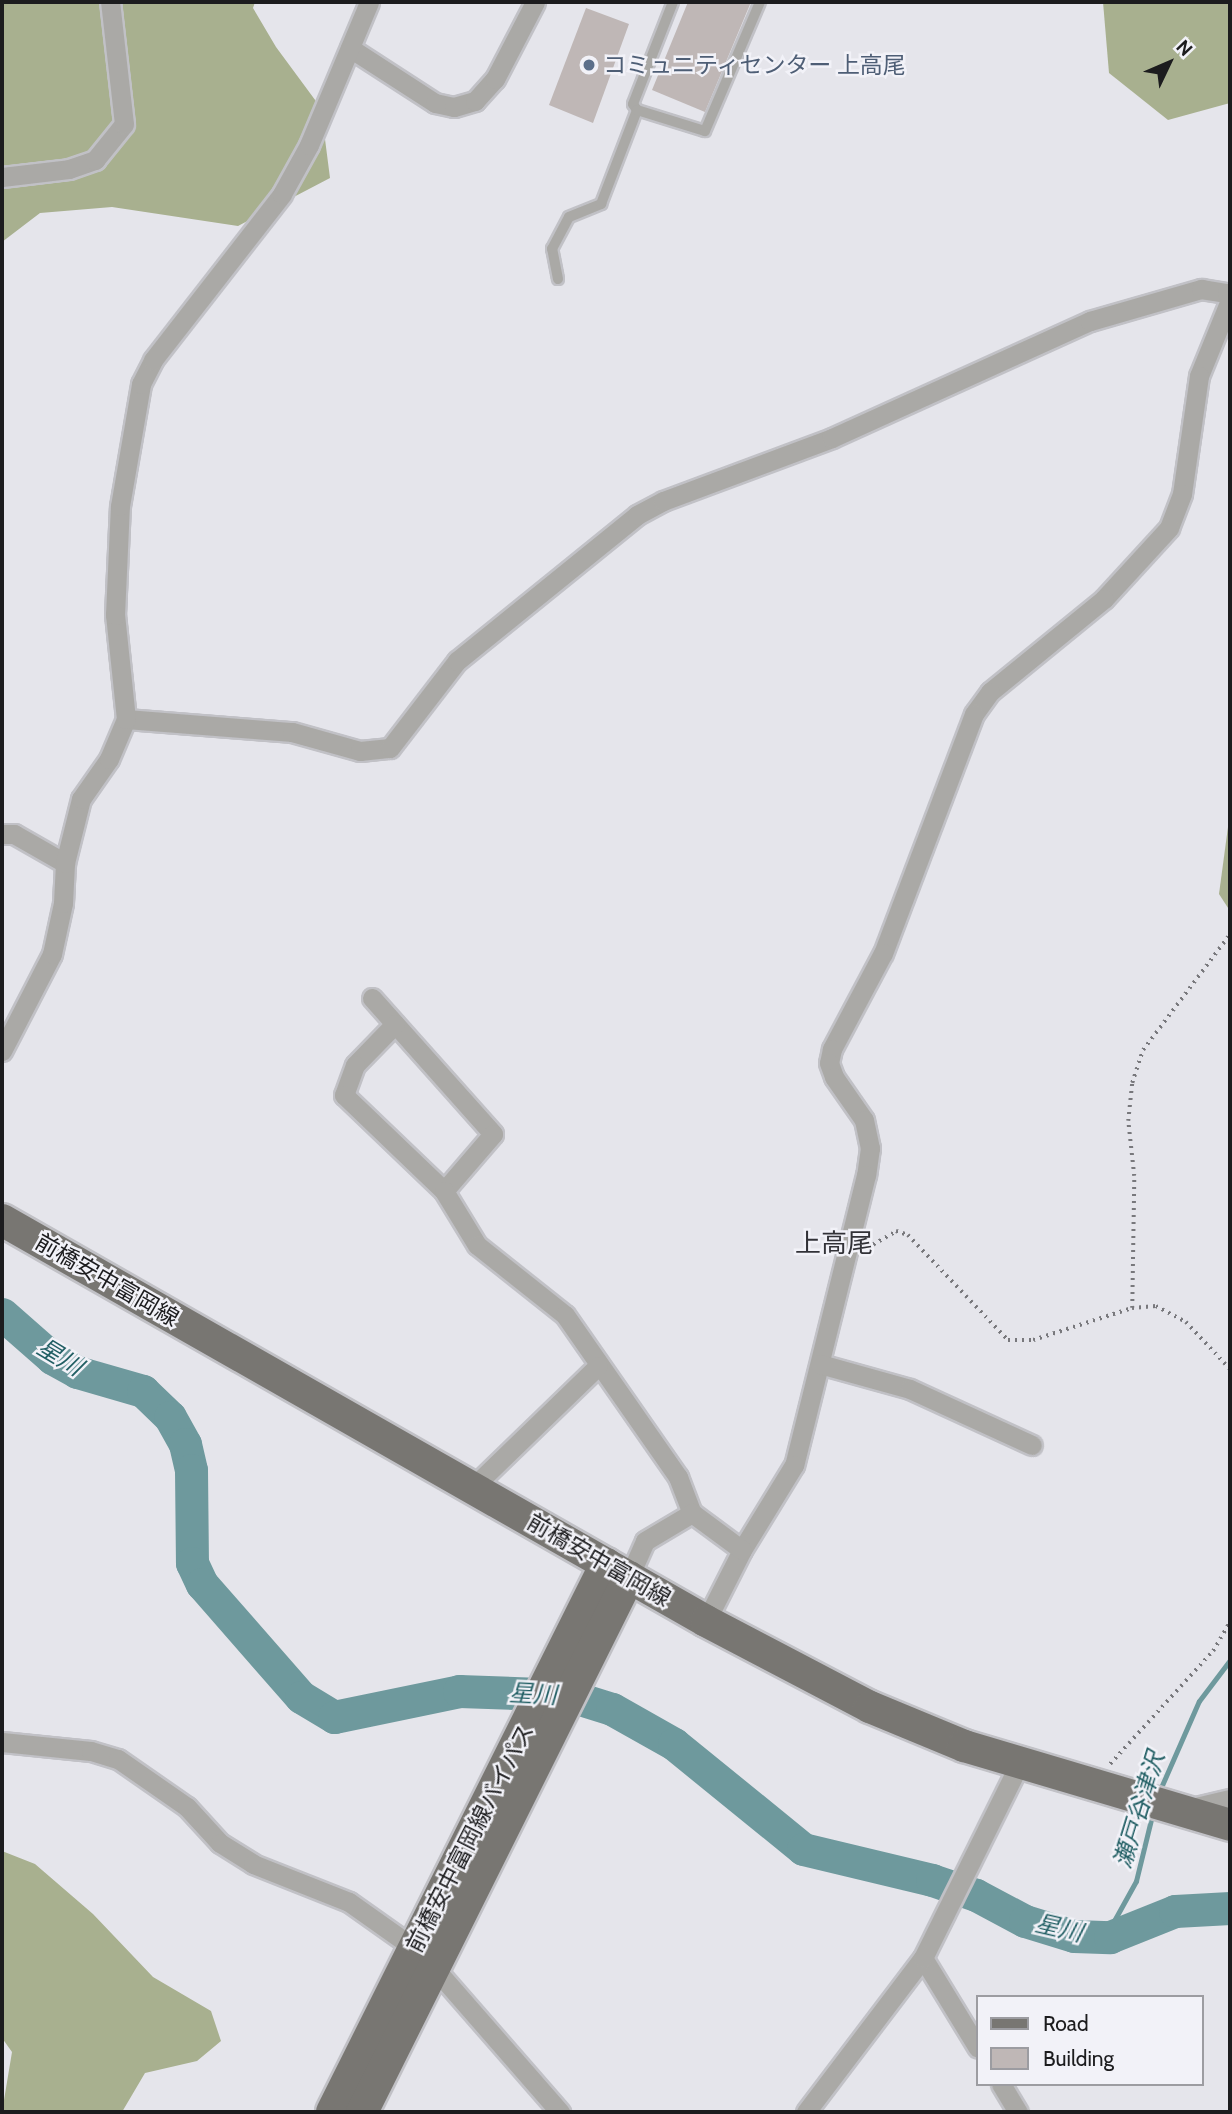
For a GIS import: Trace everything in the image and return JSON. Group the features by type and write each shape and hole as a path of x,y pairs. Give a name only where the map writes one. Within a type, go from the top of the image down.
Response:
{"main road":[{"name":"前橋安中富岡線","path":"2,1220 706,1621 917,1729 1020,1763 1095,1781 1187,1809 1230,1825"},
{"name":"前橋安中富岡線バイパス","path":"332,2112 414,1948 617,1570"},
{"name":"前橋安中富岡線バイパス","path":"362,2112 436,1970 617,1570"}],"street":[{"path":"2,177 69,169 95,160 124,124 110,2"},
{"path":"2,1051 52,954 63,903 65,863 81,799 109,759 126,719 116,615 120,506 141,384 153,360 282,194 309,145 369,2"},
{"path":"350,48 435,103 454,107 475,101 495,79 535,2"},
{"path":"126,719 292,732 360,751 390,748 457,661 548,584 636,515 663,501 832,438 1090,321 1201,289 1227,293 1230,300 1199,376 1182,494 1169,528 1104,599 990,692 974,714 883,953 832,1049 829,1063 864,1120 870,1148 794,1465 742,1550 706,1621"},
{"path":"2,834 14,834 65,863"},
{"path":"372,998 493,1134 444,1191"},
{"path":"395,1024 355,1065 344,1095 444,1191 477,1245 565,1315 598,1366 678,1477 692,1513 742,1550"},
{"path":"820,1364 910,1389 1032,1446"},
{"path":"472,1488 598,1366"},
{"path":"617,1570 645,1541 692,1513"},
{"path":"2,1742 91,1751 118,1759 187,1807 220,1843 253,1864 349,1902 414,1948 560,2112"},
{"path":"806,2112 923,1958 1020,1763"},
{"path":"1187,1809 1230,1799"},
{"path":"923,1958 976,2045"},
{"path":"1002,2086 1018,2112"}],"lane":[{"path":"673,2 633,104 638,110 705,131 760,2"},
{"path":"558,279 552,249 569,217 601,204 638,110"}],"path":[{"path":"1132,1308 1134,1176 1128,1121 1132,1083 1143,1050 1230,934"},
{"path":"842,1265 896,1231 908,1235 1008,1340 1033,1340 1132,1308 1156,1306 1186,1322 1230,1369"},
{"path":"1095,1781 1213,1651 1230,1622"}],"green space":[{"path":"2,2 255,2 253,8 276,47 321,108 330,178 238,226 112,207 40,213 2,242"},
{"path":"1103,2 1230,2 1230,103 1168,120 1109,73"},
{"path":"1230,812 1230,911 1219,894"},
{"path":"2,1851 35,1864 93,1914 153,1977 211,2011 221,2041 197,2061 145,2073 122,2112 2,2112 12,2052 2,2038"}],"building":[{"path":"688,2 751,2 705,112 652,90"},
{"name":"コミュニティセンター 上高尾","path":"586,8 629,24 593,123 549,105"}],"waterway":[{"name":"星川","path":"2,1314 52,1358 77,1372 143,1391 170,1417 185,1444 191,1470 192,1563 202,1584 301,1697 334,1717 459,1691 567,1695 612,1709 674,1744 803,1849 932,1880 976,1895 1025,1921 1074,1936 1110,1937 1175,1911 1230,1908"},
{"name":"瀬戸谷津沢","path":"1159,1792 1199,1701 1230,1660"},
{"name":"瀬戸谷津沢","path":"1105,1937 1136,1881 1153,1811"}],"place":[{"name":"コミュニティセンター 上高尾","path":"589,65"}],"district":[{"name":"上高尾","path":"834,1244"}]}
